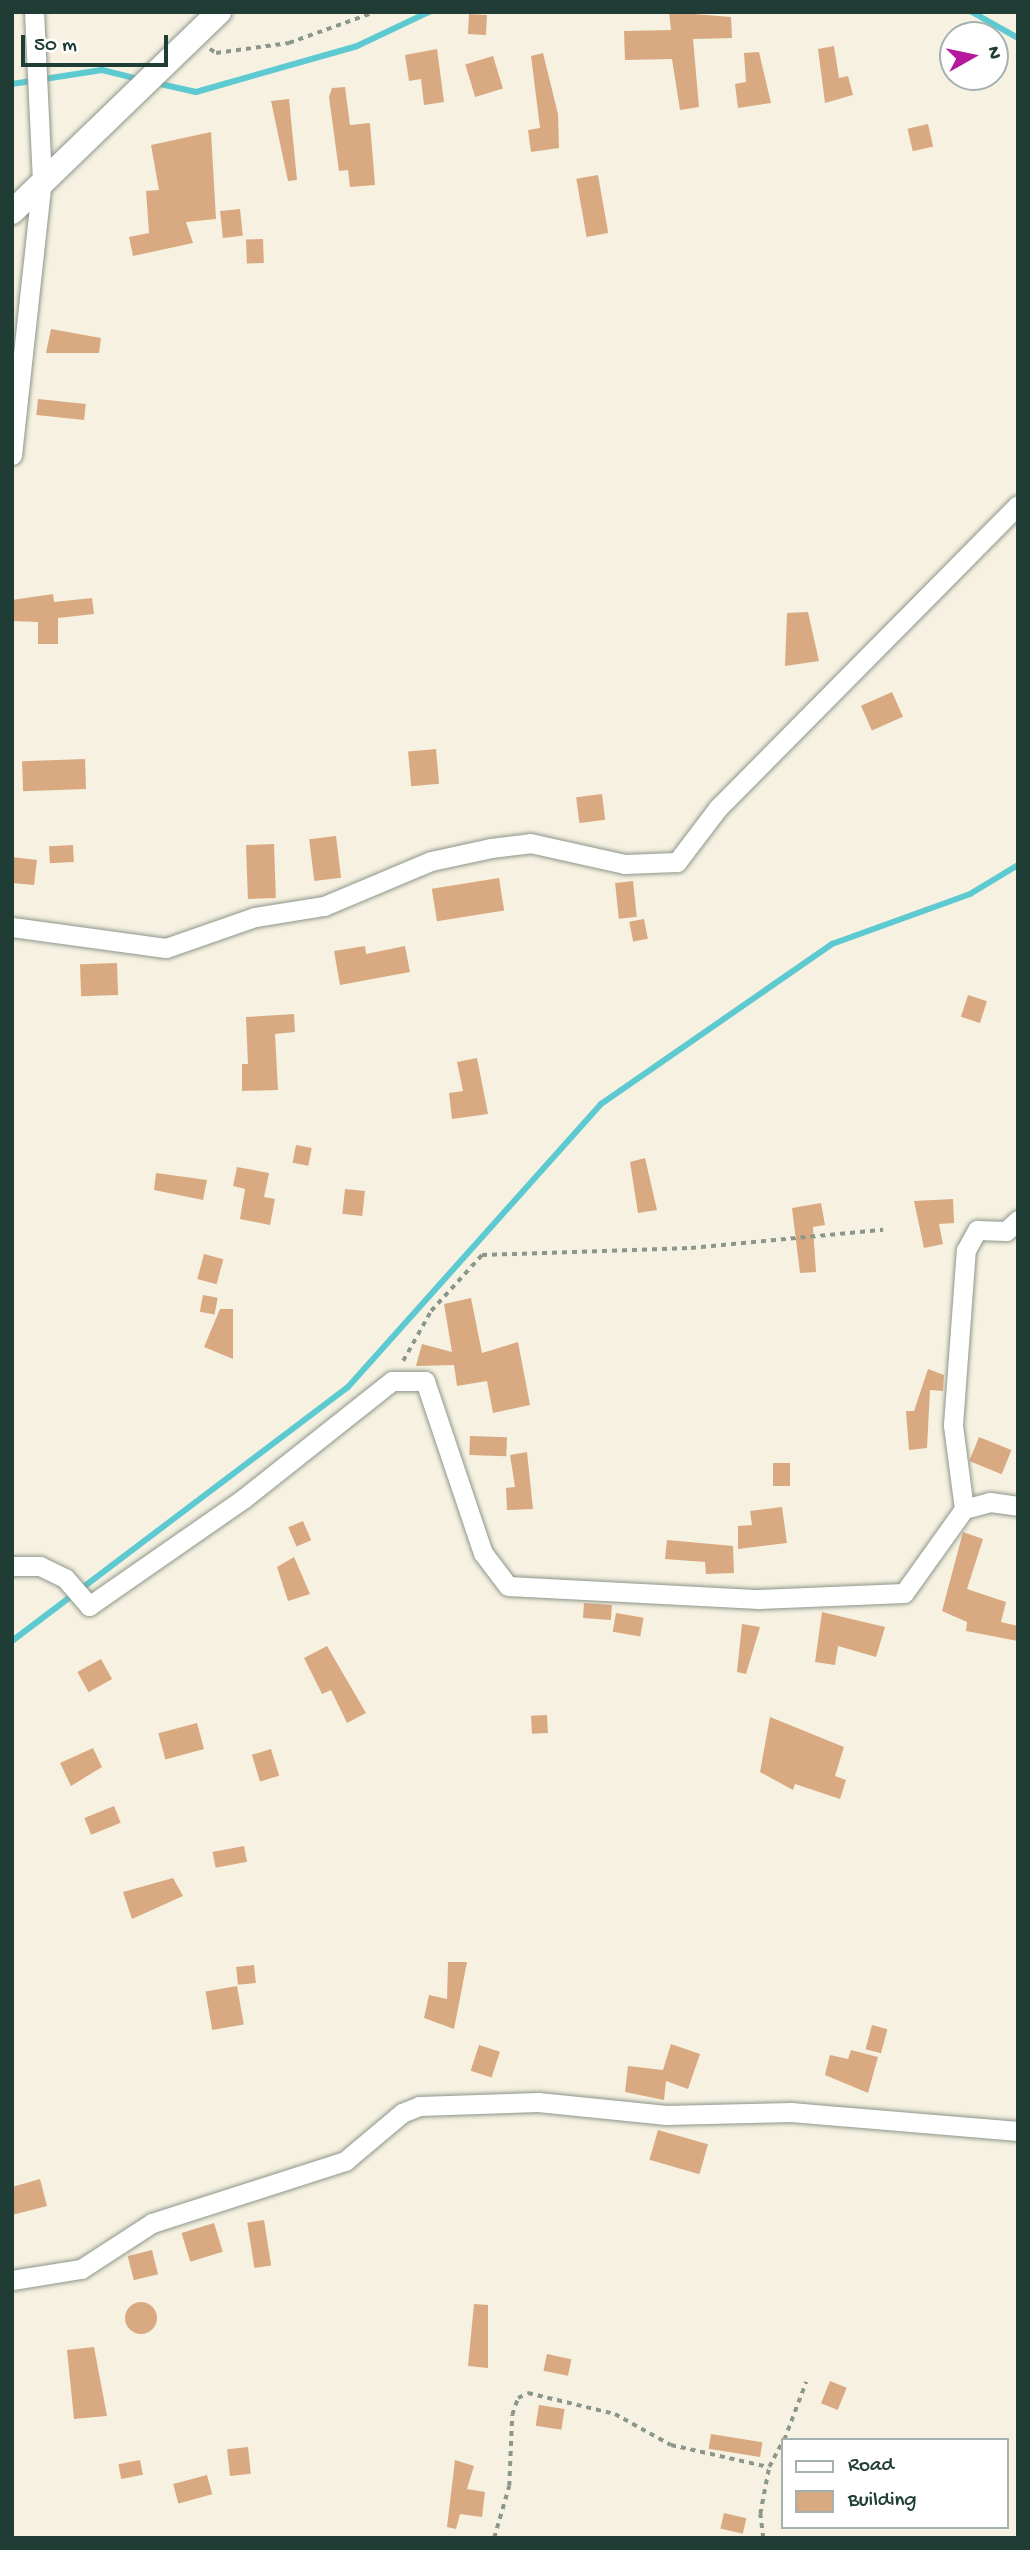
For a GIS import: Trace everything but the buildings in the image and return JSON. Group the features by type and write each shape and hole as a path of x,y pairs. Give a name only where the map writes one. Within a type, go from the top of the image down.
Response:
{"street":[{"path":"12,454 43,181 34,12"},
{"path":"12,212 219,12"},
{"path":"12,927 166,948 255,917 324,906 431,861 491,848 530,843 625,864 677,862 718,808 1018,505"},
{"path":"964,1509 953,1424 967,1250 977,1230 1006,1231 1018,1220"},
{"path":"12,1566 40,1566 65,1578 89,1606 243,1499 392,1381 425,1381 483,1553 508,1586 759,1599 904,1593 964,1509 990,1502 1018,1506"},
{"path":"12,2280 81,2269 152,2224 345,2161 402,2113 419,2106 538,2102 666,2115 791,2112 1018,2131"}],"path":[{"path":"194,36 216,53 228,52 289,43 375,12"},
{"path":"392,1381 431,1311 482,1255 691,1248 883,1230"},
{"path":"785,2438 806,2382"},
{"path":"494,2538 509,2486 512,2415 518,2398 528,2393 615,2414 671,2445 769,2467"},
{"path":"763,2538 760,2514 769,2467 782,2444"}],"waterway":[{"path":"156,83 196,92 357,46 429,12"},
{"path":"972,12 1018,38"},
{"path":"12,84 102,70 139,79"},
{"path":"12,1641 348,1387 601,1104 832,944 970,894 1018,865"}]}
